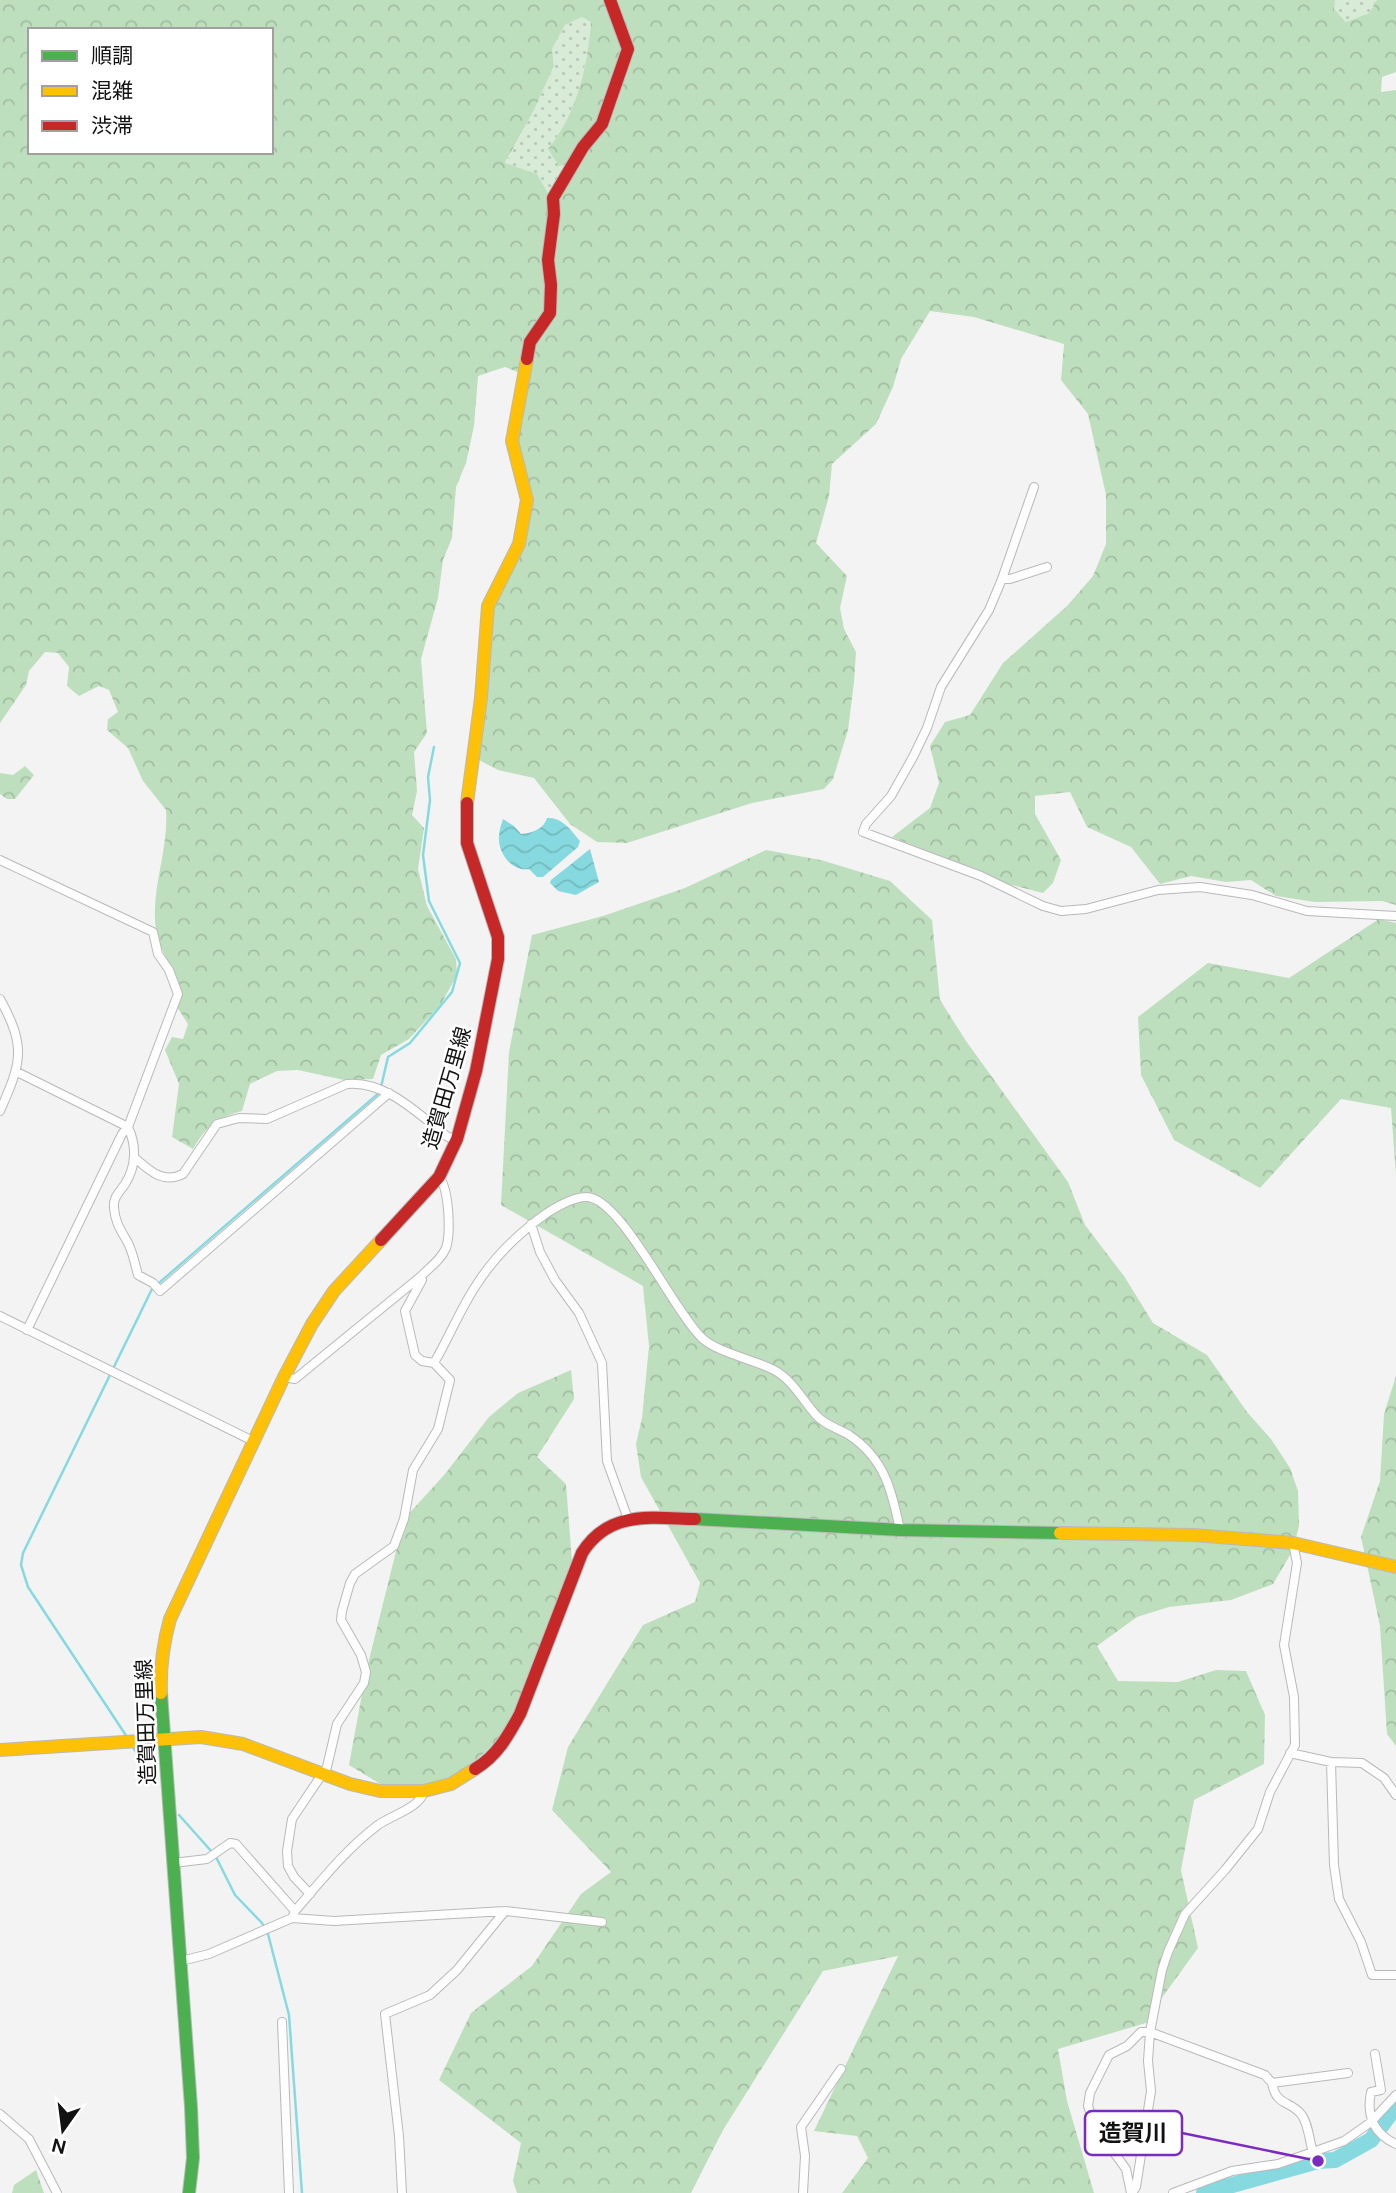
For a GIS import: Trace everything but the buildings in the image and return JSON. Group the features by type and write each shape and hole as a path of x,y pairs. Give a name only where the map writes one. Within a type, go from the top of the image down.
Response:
{"main road":[{"name":"造賀田万里線","path":"188,2193 193,2158 160,1669 170,1619 284,1377 312,1324 334,1291 439,1177 457,1139 476,1071 498,959 495,928 467,843 465,814 481,698 488,606 519,544 527,500 512,441 530,342 550,313 548,260 554,198 583,147 602,124 628,49 610,0"},
{"path":"0,1750 163,1738 220,1738 269,1752 350,1784 380,1791 424,1791 462,1778 482,1765 503,1744 520,1714 582,1553 599,1533 628,1520 729,1519 900,1530 1194,1535 1293,1544 1396,1567"}],"street":[{"path":"1034,487 1002,579 978,629 941,687 913,758 891,796 866,824 863,832 981,876 1044,906 1061,911 1086,909 1158,890 1200,887 1252,895 1307,911 1396,916"},
{"path":"1002,579 1047,567"},
{"path":"0,860 153,932 158,954 169,970 178,994 128,1127 122,1134 27,1330"},
{"path":"0,999 17,1038 18,1072 0,1111"},
{"path":"18,1072 128,1127"},
{"path":"135,1158 153,1173 167,1179 174,1178 183,1174 217,1124 239,1118 267,1119 347,1084 372,1085 389,1093 448,1137 457,1139"},
{"path":"128,1127 135,1158 131,1174 115,1196 116,1220 138,1275 153,1283 160,1291 389,1093"},
{"path":"284,1377 295,1379 439,1259 446,1247 449,1232 445,1184 439,1177"},
{"path":"434,1363 476,1285 503,1250 531,1224 555,1208 579,1198 597,1199 624,1224 685,1318 702,1339 776,1371 787,1379 820,1419 850,1436 869,1452 891,1487 900,1530"},
{"path":"531,1224 540,1252 555,1280 579,1313 602,1363 607,1461 628,1520"},
{"path":"310,1894 288,1866 288,1835 292,1819 327,1767 337,1724 364,1683 366,1672 361,1655 341,1620 344,1601 355,1574 394,1546 404,1519 413,1470 438,1429 450,1380 434,1363 422,1361 415,1355 405,1311 420,1286 420,1277"},
{"path":"0,1316 255,1442"},
{"path":"1131,2193 1136,2187 1151,2091 1148,2061 1150,2032 1162,1970 1185,1914 1258,1829 1270,1792 1295,1745 1294,1697 1284,1644 1297,1563 1293,1544"},
{"path":"1290,1752 1331,1762 1362,1763 1384,1778 1396,1794"},
{"path":"1331,1762 1334,1865 1339,1899 1361,1942 1372,1975 1396,1975"},
{"path":"181,1961 209,1954 293,1915 344,1856 376,1827 420,1801 424,1791"},
{"path":"173,1863 207,1859 230,1843 236,1844 293,1915 334,1921 505,1911 601,1922"},
{"path":"402,2193 399,2136 385,2014 430,1996 457,1970 505,1911"},
{"path":"282,2022 289,2193"},
{"path":"1131,2193 1126,2169 1096,2128 1088,2106 1090,2093 1109,2055 1127,2046 1141,2032 1150,2032 1265,2075 1281,2102 1304,2118 1313,2152"},
{"path":"1375,2054 1381,2090 1371,2092 1368,2106 1371,2122 1386,2140 1396,2144"},
{"path":"803,2193 805,2156 801,2127 842,2069"},
{"path":"1272,2083 1348,2073"},
{"path":"1173,2193 1232,2171 1278,2164 1344,2141 1371,2122 1396,2095"},
{"path":"0,2114 29,2139 57,2193"}],"green space":[{"path":"0,0 607,0 624,49 599,122 570,164 559,166 548,149 566,120 579,89 591,22 582,17 565,25 552,49 554,66 505,163 537,174 550,197 546,312 522,374 505,367 478,376 474,426 466,463 456,487 452,538 443,560 438,598 421,659 427,733 414,752 417,791 412,815 424,828 418,869 427,906 456,959 457,975 441,1004 409,1039 381,1055 373,1079 344,1080 298,1070 277,1071 250,1084 242,1111 213,1124 193,1149 172,1137 179,1084 165,1050 172,1037 183,1039 188,1024 177,1007 181,993 179,984 156,930 155,900 165,840 166,810 143,781 128,748 107,730 108,719 118,712 109,690 99,686 79,696 67,686 69,667 58,653 45,652 29,671 26,685 0,723"},
{"path":"615,0 1335,0 1334,9 1346,22 1369,13 1377,0 1396,0 1396,72 1382,77 1381,92 1396,90 1396,905 1382,901 1315,902 1276,896 1251,880 1226,882 1191,876 1160,884 1131,847 1087,827 1070,792 1035,796 1035,814 1061,860 1053,883 1043,893 1008,884 892,837 930,808 939,783 930,746 945,722 970,715 1003,663 1067,606 1093,576 1106,544 1106,495 1088,414 1061,380 1064,344 974,317 930,311 901,359 893,387 876,424 832,464 829,496 816,543 847,576 840,608 844,629 856,652 848,730 833,779 824,789 752,803 627,843 597,842 570,824 534,778 498,770 479,760 492,607 524,545 517,441 535,344 554,315 553,260 558,199 633,49"},
{"path":"1335,0 1377,0 1369,13 1346,22 1334,9"},
{"path":"582,17 591,22 579,89 566,120 548,149 570,164 550,197 505,164 554,66 552,49 565,25"},
{"path":"25,766 34,775 15,799 7,799 0,794 0,773 13,775"},
{"path":"766,850 821,860 890,881 932,920 940,1000 966,1041 1068,1182 1085,1225 1124,1276 1153,1323 1207,1355 1247,1412 1271,1439 1290,1468 1298,1491 1299,1526 1293,1550 1273,1584 1231,1600 1169,1607 1137,1617 1097,1646 1118,1681 1178,1682 1216,1670 1246,1671 1265,1715 1264,1764 1194,1800 1181,1870 1198,1948 1161,1999 1156,2020 1058,2049 1067,2101 1094,2193 842,2193 868,2158 857,2136 814,2131 898,1956 823,1971 723,2130 691,2193 517,2193 513,2181 521,2143 439,2080 471,2013 532,1966 581,1894 611,1872 552,1810 568,1747 643,1625 695,1602 700,1583 641,1477 636,1444 642,1418 649,1346 643,1286 501,1205 509,1052 532,935 603,916 685,888"},
{"path":"1379,919 1396,923 1396,1175 1391,1108 1341,1099 1260,1188 1174,1140 1141,1075 1138,1017 1208,963 1289,978"},
{"path":"571,1370 574,1399 537,1457 566,1484 573,1574 514,1725 451,1784 395,1793 349,1765 366,1672 404,1519 445,1474 489,1417 518,1393"},
{"path":"1396,1376 1396,1746 1387,1734 1380,1626 1361,1537 1380,1481 1384,1414"},
{"path":"36,2170 44,2193 12,2193 14,2185"}],"water":[{"path":"547,818 562,822 580,841 578,847 543,877 537,877 529,869 517,868 507,860 499,843 499,833 503,819 521,834 537,830"},
{"path":"590,849 599,882 576,895 558,891 550,883 551,880"}],"waterway":[{"path":"381,1087 388,1057 410,1043 452,992 460,963 429,901 423,855 430,800 428,777 434,747"},
{"path":"127,1737 28,1587 21,1565 23,1553 152,1289 379,1093"},
{"path":"132,1746 156,1781"},
{"path":"179,1815 212,1852"},
{"path":"216,1857 235,1895 262,1923 268,1934 289,2015 302,2193"},
{"path":"1204,2193 1318,2161 1335,2160 1371,2140 1396,2106"}],"traffic: fast":[{"path":"695,1519 900,1530 1060,1533"},
{"path":"161,1693 191,2107 193,2158 189,2193"}],"traffic: slow":[{"path":"467,803 481,698 488,606 519,544 527,500 512,441 527,359"},
{"path":"161,1693 162,1656 170,1619 284,1377 312,1324 334,1291 381,1240"},
{"path":"1060,1533 1194,1535 1293,1543 1396,1567"},
{"path":"0,1750 201,1737 243,1744 350,1784 380,1791 424,1791 451,1784 475,1769"}],"traffic: jam":[{"path":"527,359 530,342 550,313 548,260 554,214 553,198 583,147 602,124 628,49 610,0"},
{"path":"381,1240 439,1177 457,1139 476,1071 498,959 498,937 467,843 467,803"},
{"path":"475,1769 496,1752 520,1714 582,1553 593,1539 605,1529 632,1520 695,1519"}],"place":[{"name":"造賀川","path":"1318,2161"}]}
